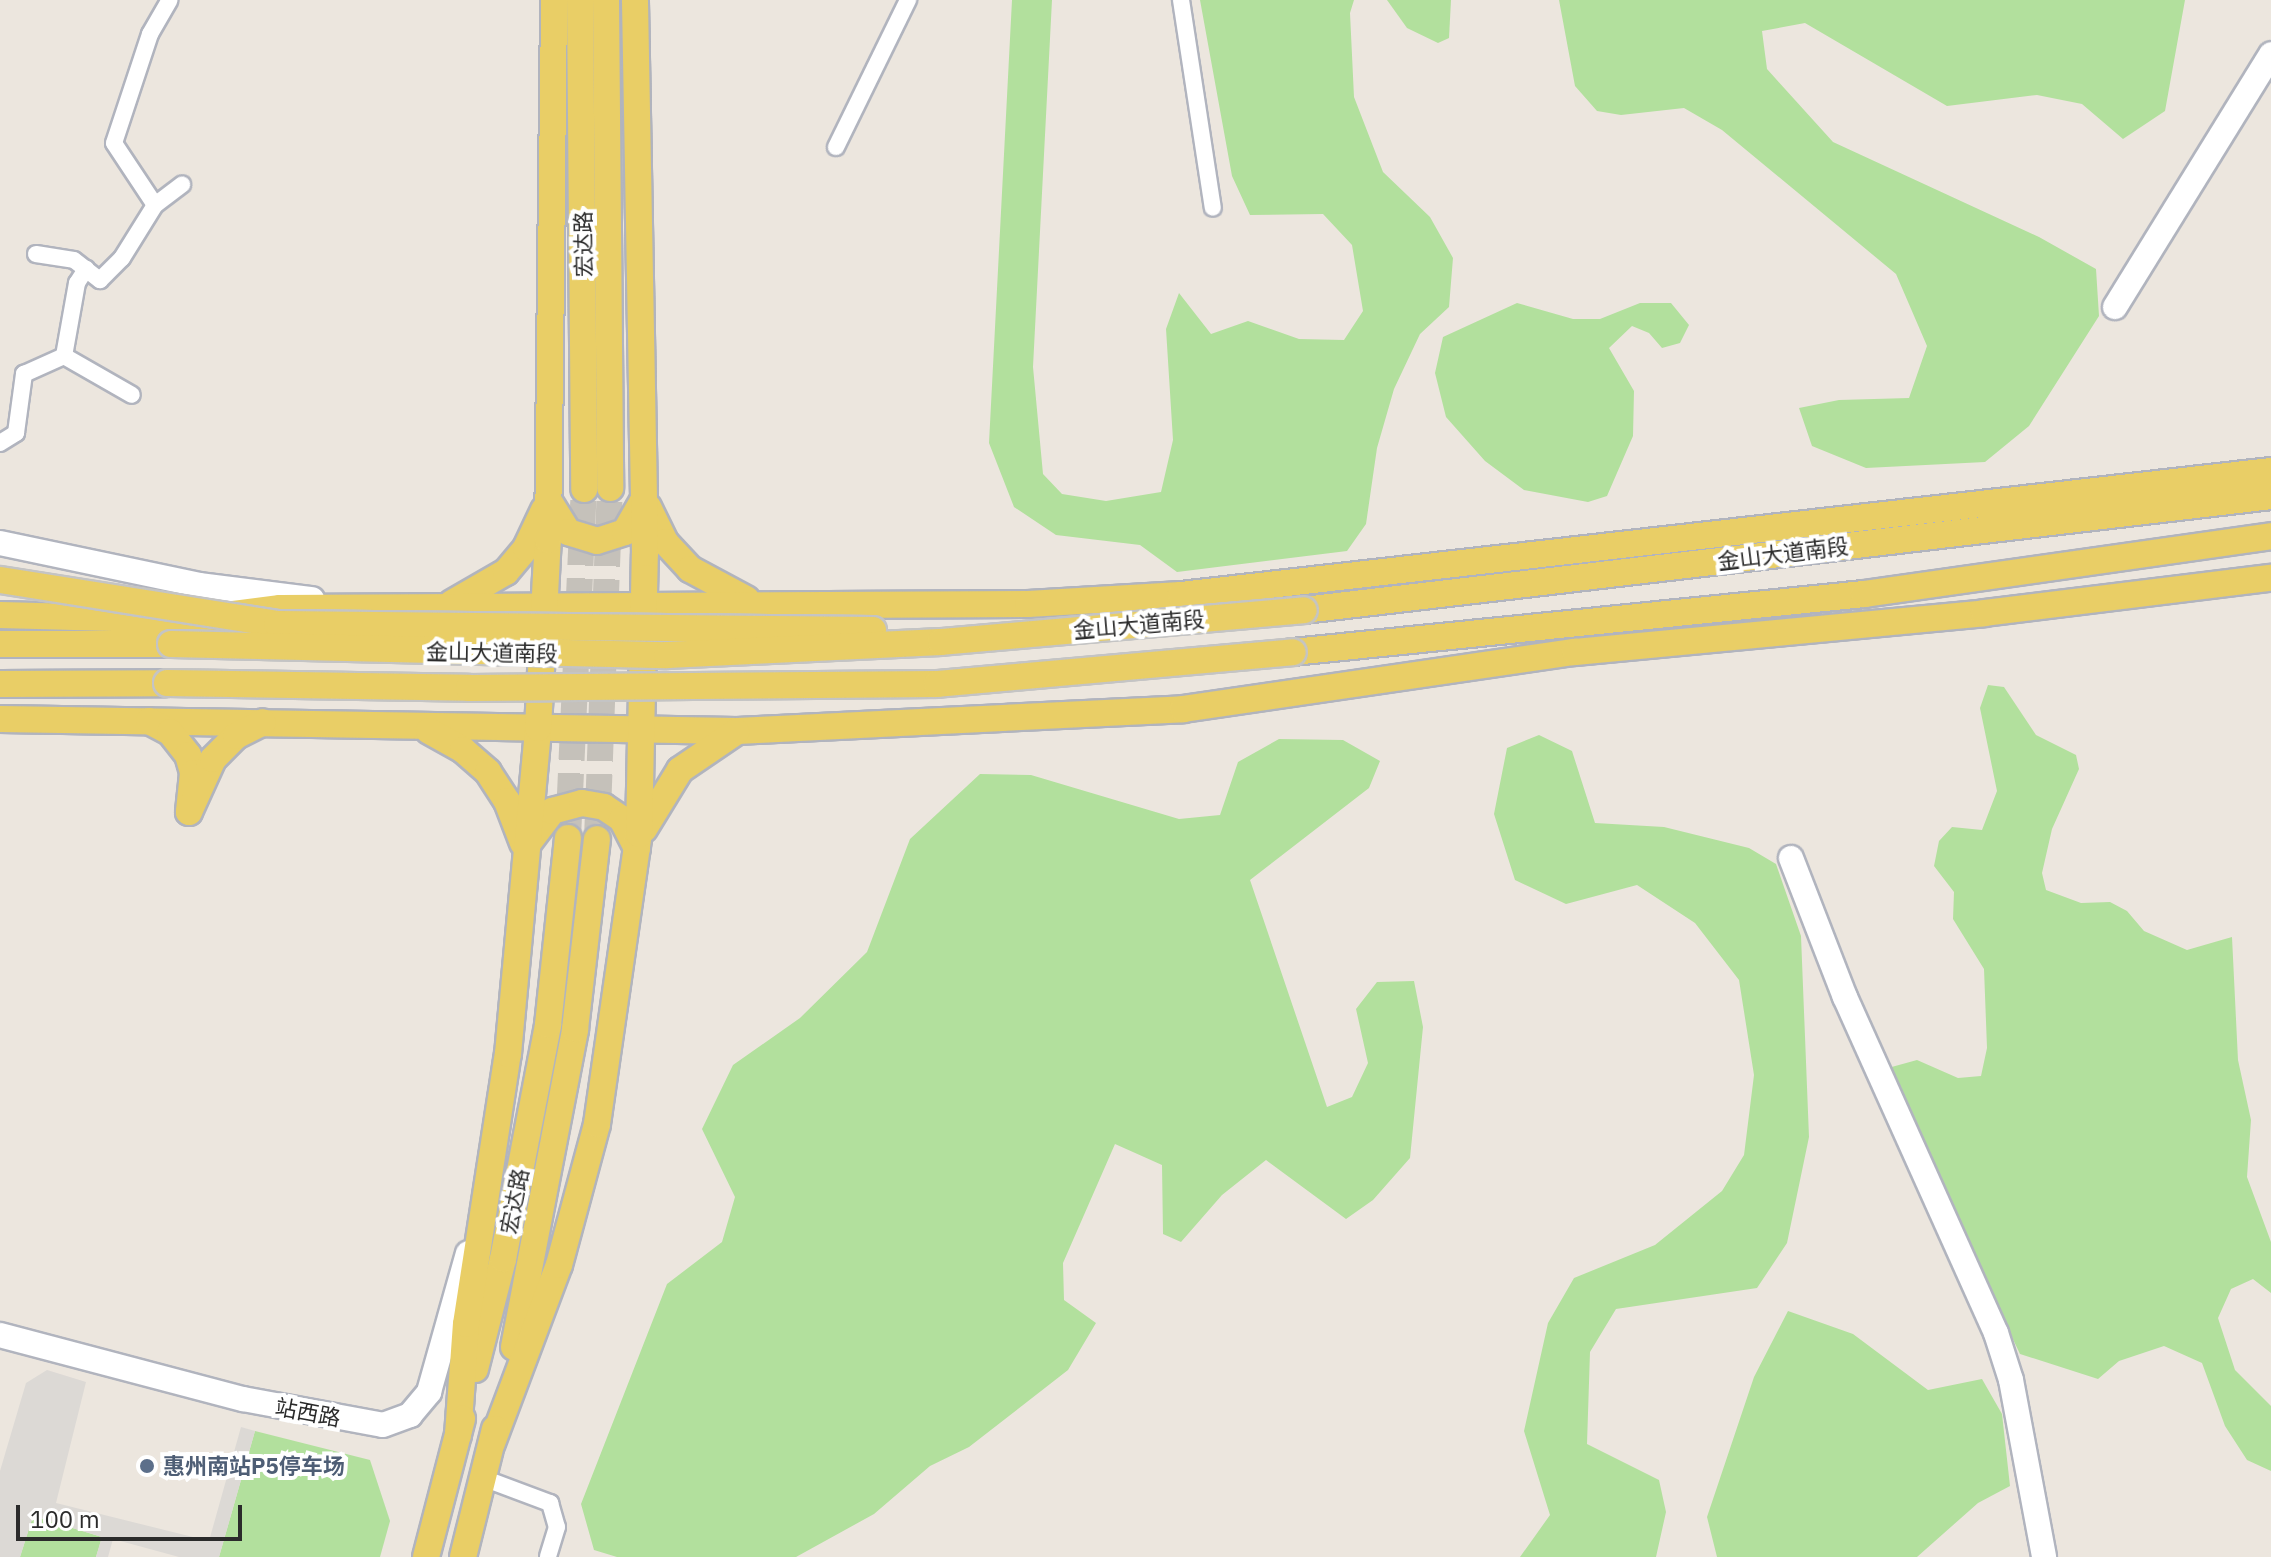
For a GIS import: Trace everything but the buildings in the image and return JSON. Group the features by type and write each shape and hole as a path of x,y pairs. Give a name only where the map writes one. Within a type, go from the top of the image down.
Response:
{"main road":[{"path":"458,1435 466,1324 508,1054 538,728 548,493 554,0"},
{"name":"宏达路","path":"580,0 597,488 606,0"},
{"path":"492,1443 559,1265 597,1124 636,858 644,731 644,497 635,0"},
{"path":"0,615 187,620 280,608 1028,604 1166,596 1585,552 2271,471"},
{"path":"548,493 560,525 576,537 597,541 625,532 638,516 644,497"},
{"path":"436,606 480,591 506,572 534,535 548,493"},
{"name":"金山大道南段","path":"0,644 171,644 667,655 1024,634 1304,610 2271,496"},
{"path":"644,497 665,542 696,574 731,594 778,604"},
{"name":"金山大道南段","path":"0,684 167,683 469,688 937,684 1786,603 2271,536"},
{"path":"1585,552 1783,553"},
{"path":"0,719 737,731 1183,709 1575,652 2271,578"},
{"path":"0,580 277,624 1024,634"},
{"path":"1575,652 1786,603"},
{"path":"142,719 170,732 188,755 193,773 189,812 213,759 236,736 265,722"},
{"path":"418,727 456,745 488,772 515,816 527,856"},
{"path":"636,858 643,832 668,784 693,758 737,731"},
{"path":"527,856 552,811 582,803 613,812 629,828 636,858"},
{"name":"宏达路","path":"426,1557 503,1259 548,1025 568,838"},
{"name":"宏达路","path":"463,1557 533,1265 575,1029 597,839"}],"street":[{"path":"155,205 114,143 150,34 170,0"},
{"path":"836,147 908,0"},
{"path":"1181,0 1213,208"},
{"path":"2115,307 2271,54"},
{"path":"36,254 74,260 100,280 122,258 155,205 182,185"},
{"path":"64,356 77,283 86,269"},
{"path":"64,356 132,395"},
{"path":"0,443 16,433 24,374 64,356"},
{"path":"0,543 112,570 386,606"},
{"path":"1791,858 1845,997 1996,1333 2011,1380 2044,1557"},
{"name":"站西路","path":"0,1335 243,1399 364,1423 392,1423 417,1408 429,1392 466,1258 483,1218"},
{"path":"483,1478 550,1503 557,1527 548,1557"}],"green space":[{"path":"1012,0 1052,0 1033,367 1043,474 1062,494 1106,501 1161,492 1173,440 1166,329 1179,293 1211,334 1248,321 1299,339 1344,340 1363,311 1352,245 1323,214 1250,215 1232,176 1200,0 1354,0 1350,13 1354,97 1383,172 1430,217 1453,258 1449,307 1420,334 1394,389 1377,448 1366,524 1347,551 1177,572 1140,545 1056,535 1014,507 989,443"},
{"path":"1387,0 1451,0 1449,38 1438,43 1407,28"},
{"path":"1559,0 2185,0 2165,111 2123,139 2082,104 2037,95 1947,106 1805,23 1762,31 1767,69 1833,142 2039,237 2096,269 2099,316 2029,426 1985,462 1866,468 1812,446 1799,408 1839,400 1909,398 1927,346 1896,274 1722,130 1684,108 1621,115 1597,111 1575,86"},
{"path":"1517,303 1573,319 1600,319 1640,303 1671,303 1689,325 1680,343 1662,348 1649,333 1632,326 1609,348 1634,391 1633,436 1607,496 1588,502 1524,490 1485,461 1446,417 1435,373 1443,337"},
{"path":"1988,685 2004,687 2036,735 2076,755 2079,769 2052,829 2042,873 2046,890 2081,903 2110,902 2127,911 2144,931 2187,950 2232,937 2238,1060 2251,1120 2247,1177 2271,1242 2271,1293 2253,1279 2231,1289 2218,1318 2235,1370 2271,1406 2271,1471 2247,1460 2225,1426 2202,1363 2164,1346 2119,1361 2098,1379 2020,1354 1889,1078 1888,1068 1917,1060 1958,1078 1981,1076 1987,1048 1984,969 1953,919 1954,892 1934,866 1939,841 1952,827 1982,830 1997,791 1980,708"},
{"path":"1539,735 1572,751 1595,823 1664,827 1749,848 1776,864 1801,936 1809,1137 1787,1243 1757,1288 1616,1309 1590,1352 1587,1444 1659,1480 1666,1512 1656,1557 1520,1557 1550,1515 1524,1431 1548,1323 1574,1278 1655,1245 1722,1191 1744,1155 1754,1075 1739,980 1695,923 1637,885 1566,904 1515,880 1494,814 1507,748"},
{"path":"1279,739 1343,740 1380,761 1369,788 1250,880 1327,1107 1352,1097 1368,1063 1356,1009 1377,982 1414,981 1423,1027 1410,1158 1373,1200 1346,1219 1266,1160 1222,1195 1181,1242 1163,1234 1162,1165 1115,1144 1063,1263 1064,1300 1096,1323 1068,1370 969,1447 930,1466 874,1514 796,1557 617,1557 594,1550 581,1504 667,1284 722,1242 735,1197 702,1129 733,1065 800,1018 867,952 910,839 980,774 1031,775 1179,819 1220,815 1238,762"},
{"path":"1788,1311 1853,1334 1928,1390 1982,1379 2002,1414 2010,1486 1978,1503 1917,1557 1717,1557 1707,1517 1754,1377"},
{"path":"255,1431 370,1460 390,1521 380,1557 219,1557"},
{"path":"33,1516 102,1537 96,1557 20,1557"}],"shaded area":[{"path":"47,1370 86,1382 56,1503 209,1541 241,1427 255,1431 219,1557 179,1557 113,1539 108,1557 96,1557 102,1537 33,1516 20,1557 0,1557 0,1471 26,1383"}],"tunnel":[{"path":"597,839 610,488"},
{"path":"568,838 584,489"}],"place":[{"name":"惠州南站P5停车场","path":"147,1466"}]}
